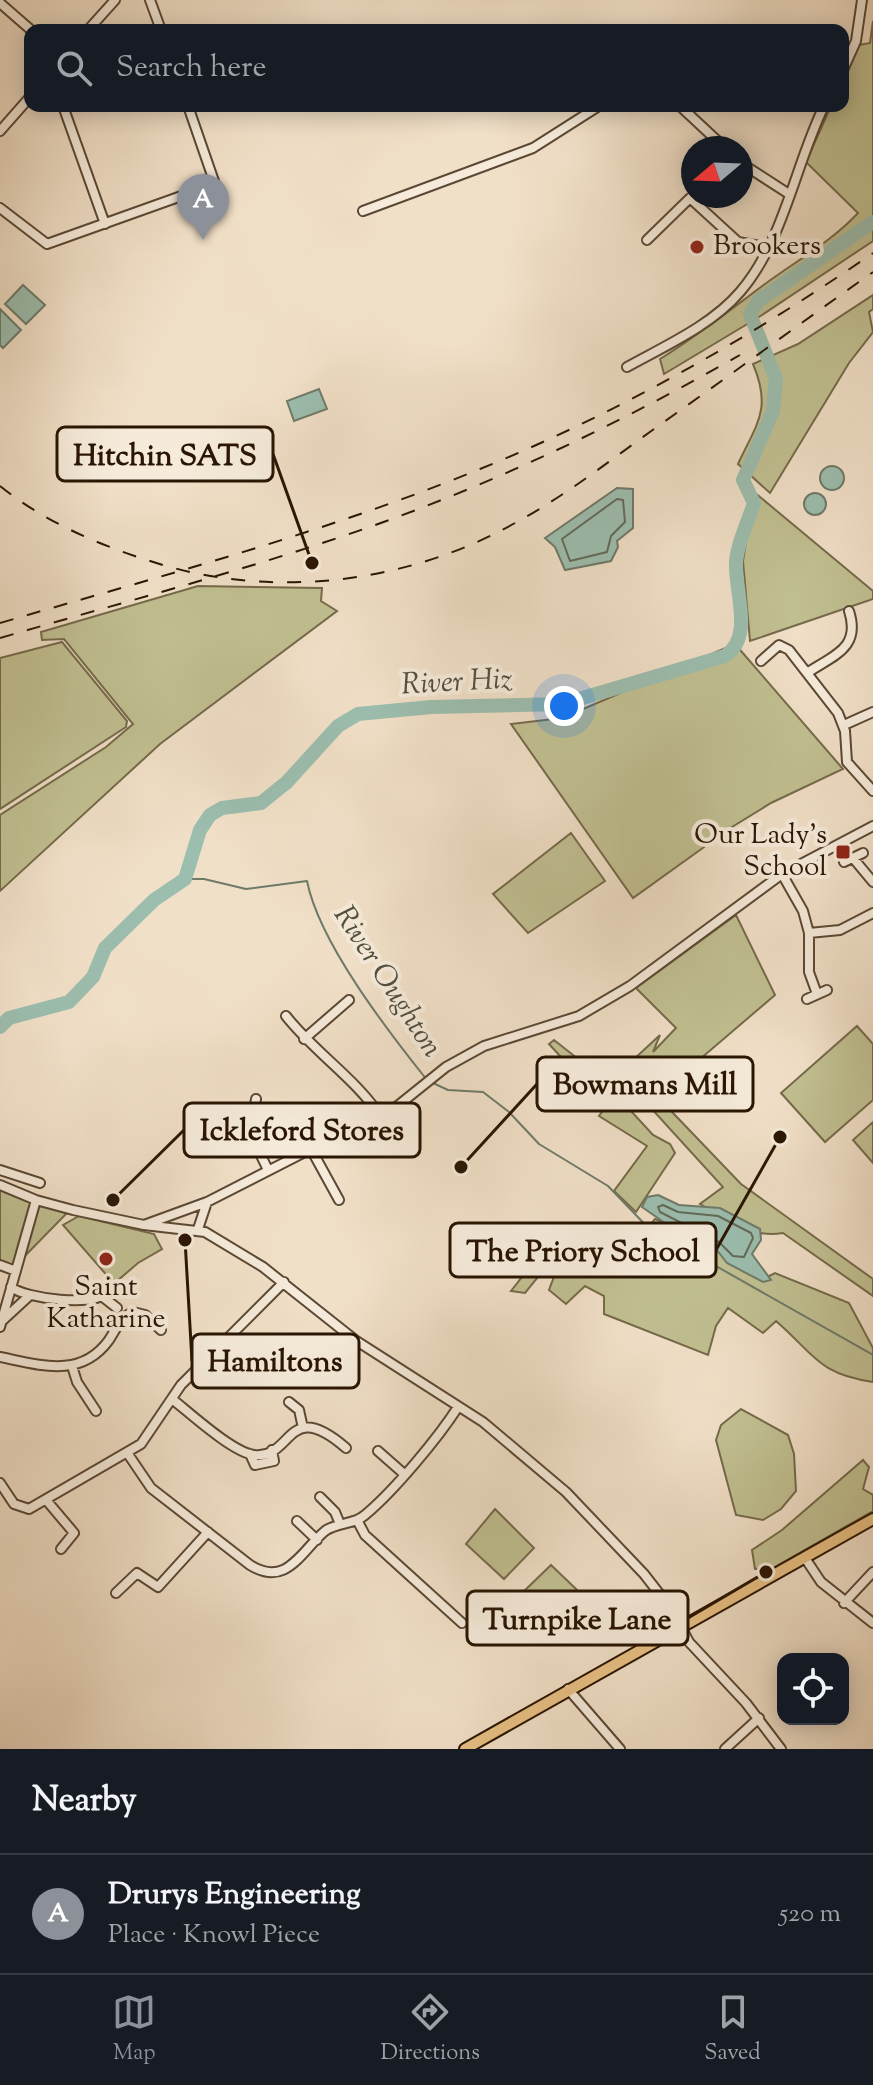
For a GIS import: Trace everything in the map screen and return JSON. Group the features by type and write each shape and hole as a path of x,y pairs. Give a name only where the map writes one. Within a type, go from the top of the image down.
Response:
{"main road":[{"path":"465,1749 873,1519"}],"street":[{"path":"93,24 115,0"},
{"path":"150,0 159,24"},
{"path":"849,57 856,41 862,0"},
{"path":"0,3 24,24"},
{"path":"0,131 24,104"},
{"path":"65,112 105,224"},
{"path":"0,208 43,244 215,184 190,112"},
{"path":"363,211 533,148 590,112"},
{"path":"686,112 712,136"},
{"path":"627,367 702,324 746,285 766,247 822,112"},
{"path":"753,171 789,194"},
{"path":"647,240 690,198 738,242 766,247"},
{"path":"807,673 850,643 854,630 849,611"},
{"path":"761,661 779,645 785,645 844,725 847,762 873,791"},
{"path":"844,725 873,712"},
{"path":"144,1225 207,1202 311,1149 383,1120 446,1067 484,1046 563,1023 630,986 782,874 873,826"},
{"path":"863,853 848,860 873,882"},
{"path":"782,874 803,911 809,933 809,972 817,994"},
{"path":"809,933 840,930 873,913"},
{"path":"807,999 827,990"},
{"path":"304,1039 349,1000"},
{"path":"286,1016 304,1039 361,1088 383,1120"},
{"path":"256,1099 250,1109 255,1143 268,1170"},
{"path":"311,1149 339,1200"},
{"path":"0,1170 40,1183"},
{"path":"0,1185 36,1200 144,1225 198,1229 284,1282 355,1340 502,1435 577,1503 644,1574 682,1627 689,1642 759,1718 781,1749"},
{"path":"1,1324 36,1200"},
{"path":"198,1229 207,1202"},
{"path":"0,1265 16,1271"},
{"path":"0,1483 21,1509 47,1501 128,1454 146,1439 195,1370 284,1282"},
{"path":"11,1287 29,1296 105,1294 117,1308"},
{"path":"1,1324 29,1296"},
{"path":"0,1357 53,1368 72,1366 98,1353 130,1313 145,1315 161,1330"},
{"path":"72,1366 77,1382 96,1411"},
{"path":"172,1399 250,1454 272,1450 303,1428 320,1430 346,1448"},
{"path":"289,1402 299,1410 303,1428"},
{"path":"128,1454 151,1488 250,1565 269,1573 297,1564 317,1540 340,1524 357,1520 403,1473 458,1407"},
{"path":"378,1451 403,1473"},
{"path":"320,1497 335,1512 340,1524"},
{"path":"47,1501 74,1533 61,1549"},
{"path":"357,1520 365,1535 462,1623"},
{"path":"297,1521 317,1540"},
{"path":"116,1593 137,1573 158,1587 208,1532"},
{"path":"805,1558 821,1582 873,1623"},
{"path":"844,1603 873,1572"},
{"path":"568,1689 620,1749"},
{"path":"725,1749 759,1718"}],"shaded area":[{"path":"873,21 873,241 759,317 664,374 660,359 825,242 858,213 806,162 828,112 849,112 849,67 859,45 870,43"},
{"path":"873,295 873,309 869,312 873,332 849,363 770,493 738,464 762,405 759,380 753,364 798,344"},
{"path":"754,492 873,591 873,599 750,641 743,561"},
{"path":"198,586 322,588 321,601 337,611 160,744 0,891 0,815 106,747 133,724 64,639 42,640 41,632"},
{"path":"62,642 127,721 126,727 0,809 0,658"},
{"path":"735,644 843,769 771,803 633,898 511,724 562,718"},
{"path":"571,833 605,881 528,933 493,894"},
{"path":"736,915 775,995 665,1089 644,1070 642,1073 673,1113 741,1184 873,1279 873,1296 783,1233 750,1230 700,1204 723,1187 619,1073 660,1035 653,1052 676,1028 636,988"},
{"path":"857,1026 873,1044 873,1100 825,1142 781,1093"},
{"path":"554,1040 597,1074 653,1135 670,1144 675,1153 636,1212 614,1191 647,1146 599,1116 606,1106 549,1044"},
{"path":"873,1122 873,1163 853,1140"},
{"path":"0,1190 67,1213 14,1267 0,1262"},
{"path":"79,1216 154,1234 162,1249 138,1263 109,1288 105,1283 110,1279 63,1225"},
{"path":"655,1219 707,1238 765,1278 775,1273 849,1303 873,1348 873,1382 828,1368 776,1321 763,1333 728,1308 716,1326 708,1355 604,1314 604,1296 585,1286 566,1304 549,1290 555,1274 542,1272 525,1293 511,1291 533,1263 551,1248 565,1249 609,1277"},
{"path":"741,1409 788,1435 794,1454 796,1491 781,1509 763,1520 736,1515 716,1440 721,1425"},
{"path":"863,1460 869,1467 863,1489 873,1495 873,1511 773,1568 755,1569 752,1550 782,1530"},
{"path":"495,1509 534,1548 504,1579 466,1544"},
{"path":"551,1565 598,1610 569,1638 520,1595"}],"water":[{"path":"23,285 45,305 26,324 5,304"},
{"path":"0,309 21,330 3,348 0,345"},
{"path":"319,389 327,409 294,421 287,401"},
{"path":"832,466 841,469 844,478 841,487 832,490 823,487 820,478 823,469"},
{"path":"617,488 633,489 633,528 617,541 618,547 611,561 565,570 555,547 545,538"},
{"path":"815,493 823,496 826,504 823,512 815,515 807,512 804,504 807,496"},
{"path":"658,1195 679,1205 720,1208 760,1229 761,1240 752,1254 771,1280 763,1282 727,1263 716,1249 672,1228 642,1207 647,1197"}],"waterway":[{"name":"River Hiz","path":"0,1027 9,1018 69,1002 93,977 105,948 154,900 185,879 200,830 210,815 222,808 261,803 287,782 338,726 358,714 431,707 562,704 725,656 734,648 741,626 736,563 754,503 743,480 773,411 776,379 750,314 758,301 873,222"},
{"name":"River Oughton","path":"185,879 204,879 246,889 307,881 325,931 356,985 427,1080"},
{"name":"River Oughton","path":"433,1083 448,1090 483,1092 509,1112 539,1144 608,1186 658,1238 693,1253 873,1355"}],"railway":[{"path":"0,623 302,533 480,469 582,424 682,372 779,315 873,253"},
{"path":"0,486 37,512 99,543 163,565 207,575 252,581 298,582 343,579 388,571 474,543 534,512 590,476 873,272"},
{"path":"0,638 252,565 400,516 488,481 573,442 740,355"}],"place":[{"name":"Drurys Engineering","path":"203,240"},
{"name":"Brookers","path":"697,247"},
{"name":"Hitchin SATS","path":"312,563"},
{"name":"Our Lady's School","path":"843,852"},
{"name":"The Priory School","path":"780,1137"},
{"name":"Bowmans Mill","path":"461,1167"},
{"name":"Ickleford Stores","path":"113,1200"},
{"name":"Hamiltons","path":"185,1240"},
{"name":"Saint Katharine","path":"106,1259"},
{"name":"Turnpike Lane","path":"766,1572"}]}
